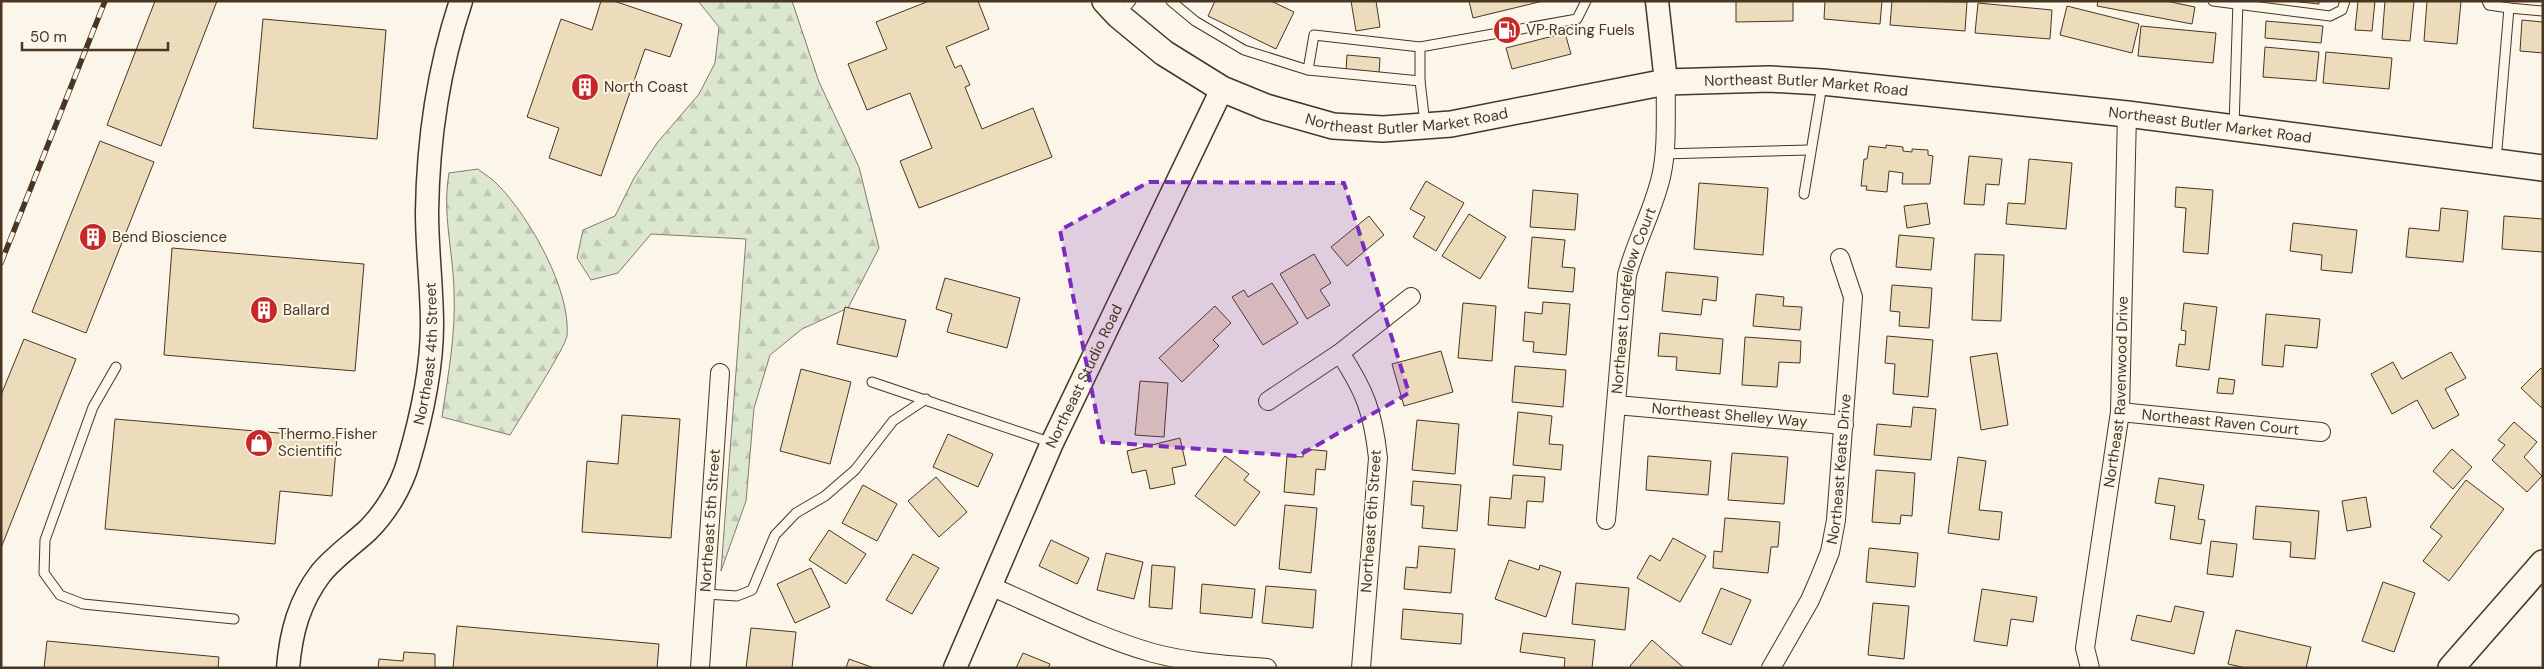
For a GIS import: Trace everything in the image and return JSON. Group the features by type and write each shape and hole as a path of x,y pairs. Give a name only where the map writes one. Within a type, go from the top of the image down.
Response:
{"main road":[{"name":"Northeast Butler Market Road","path":"1118,6 1164,53 1222,89 1266,107 1333,126 1383,129 1451,124 1666,82 1769,78 2127,114 2543,168"},
{"path":"2451,668 2543,562"}],"street":[{"name":"Northeast 4th Street","path":"288,668 293,629 306,597 322,572 382,515 397,490 408,464 429,369 432,326 427,213 429,155 436,93 449,36 461,1"},
{"path":"1658,1 1666,82"},
{"name":"Northeast Longfellow Court","path":"1606,520 1627,275 1634,247 1656,198 1662,175 1666,82"},
{"name":"Northeast Studio Road","path":"955,668 1052,443 1222,89"},
{"name":"Northeast Ravenwood Drive","path":"2090,668 2085,648 2120,412 2127,114"},
{"name":"Northeast Keats Drive","path":"1770,668 1810,600 1830,552 1836,520 1853,297 1840,258"},
{"path":"1268,401 1340,352 1411,297"},
{"name":"Northeast 6th Street","path":"1340,352 1361,385 1375,427 1378,458 1361,668"},
{"name":"Northeast 5th Street","path":"700,668 720,373"},
{"name":"Northeast Shelley Way","path":"1616,405 1844,425"},
{"name":"Northeast Raven Court","path":"2120,412 2321,432"},
{"path":"990,586 1112,638 1153,652 1197,662 1267,668"}],"lane":[{"path":"1172,1 1195,20 1244,50 1308,70 1420,81"},
{"path":"1308,70 1314,35 1420,47 1577,19 1586,1"},
{"path":"2213,1 2330,16 2342,10 2345,1"},
{"path":"2487,1 2488,5 2543,11"},
{"path":"2234,129 2237,107 2238,4"},
{"path":"2496,162 2508,8"},
{"path":"1420,47 1420,81 1425,126"},
{"path":"1804,194 1822,82"},
{"path":"1663,154 1810,150"},
{"path":"116,368 93,407 45,540 44,573 60,595 83,604 234,619"},
{"path":"872,382 1052,443"},
{"path":"706,594 737,596 752,590 775,535 796,513 825,496 855,470 893,421 926,399"}],"highlighted area":[{"path":"1149,182 1344,183 1409,393 1298,456 1102,442 1060,230"}],"green space":[{"path":"698,1 792,1 819,82 859,167 879,248 848,308 802,329 770,355 754,408 746,501 721,571 746,239 651,234 618,273 591,280 577,258 583,230 615,216 634,178 657,143 699,94 715,63 719,27"},
{"path":"478,169 497,183 523,216 535,235 555,277 566,318 567,336 565,343 510,435 442,417 454,322 453,276 447,217 449,173"}],"building":[{"path":"155,1 217,1 161,146 107,125"},
{"name":"North Coast","path":"601,1 614,1 682,24 670,57 645,49 601,176 549,158 559,128 527,117 561,19 592,30"},
{"path":"929,1 978,1 989,29 946,47 955,68 961,65 970,85 965,87 982,129 1033,108 1052,157 919,208 900,161 932,148 910,93 867,110 848,64 887,49 876,22"},
{"path":"1215,1 1271,1 1294,12 1276,49 1208,16"},
{"path":"1351,1 1376,1 1380,27 1356,31"},
{"path":"1469,1 1543,1 1473,18"},
{"path":"1736,1 1793,1 1793,21 1736,22"},
{"path":"1825,1 1882,1 1880,24 1824,19"},
{"path":"1892,1 1967,2 1965,31 1890,25"},
{"path":"2098,1 2166,1 2195,7 2192,24 2097,6"},
{"path":"2290,1 2319,1 2319,4"},
{"path":"2358,1 2375,1 2372,31 2355,30"},
{"path":"2385,1 2414,1 2410,41 2382,39"},
{"path":"2427,1 2461,1 2457,44 2424,41"},
{"path":"1978,3 2052,10 2050,39 1975,33"},
{"path":"2067,6 2139,24 2132,53 2060,35"},
{"path":"263,19 386,30 377,139 253,128"},
{"path":"2522,20 2543,22 2543,53 2520,51"},
{"path":"2266,21 2323,26 2321,43 2265,38"},
{"path":"2141,26 2216,33 2213,63 2138,56"},
{"path":"1565,33 1571,54 1512,69 1506,48"},
{"path":"2265,47 2319,52 2316,81 2263,77"},
{"path":"2326,52 2392,58 2389,89 2323,83"},
{"path":"1347,55 1380,58 1379,73 1346,70"},
{"name":"Bend Bioscience","path":"100,141 154,162 86,333 32,312"},
{"path":"1886,145 1903,147 1903,151 1912,152 1912,149 1928,150 1928,155 1933,156 1930,184 1902,184 1903,173 1889,171 1887,192 1866,190 1867,186 1861,186 1864,159 1867,159 1869,146 1886,148"},
{"path":"1969,156 2002,159 1999,185 1986,184 1984,205 1964,204"},
{"path":"2029,159 2072,163 2066,229 2006,224 2008,203 2025,204"},
{"path":"1426,181 1464,203 1436,251 1413,237 1425,217 1410,209"},
{"path":"1699,183 1768,188 1763,255 1694,249"},
{"path":"2176,187 2213,190 2208,254 2183,252 2186,208 2175,207"},
{"path":"1533,190 1578,194 1575,230 1530,227"},
{"path":"1927,203 1930,224 1907,228 1904,206"},
{"path":"2441,208 2468,211 2463,262 2406,257 2409,228 2439,231"},
{"path":"1469,214 1506,237 1480,279 1442,256"},
{"path":"1369,216 1384,235 1347,266 1331,247"},
{"path":"2504,216 2543,219 2543,252 2502,249"},
{"path":"2293,223 2357,230 2352,273 2321,270 2322,255 2290,251"},
{"path":"1899,235 1934,238 1931,270 1896,267"},
{"path":"1532,237 1565,240 1562,267 1575,268 1573,292 1528,288"},
{"name":"Ballard","path":"172,248 364,264 355,371 164,355"},
{"path":"1314,254 1331,283 1320,290 1330,305 1307,319 1280,274"},
{"path":"1975,254 2004,255 2001,321 1972,320"},
{"path":"1666,272 1718,277 1716,301 1703,299 1701,315 1662,311"},
{"path":"945,278 1020,298 1007,348 947,332 952,314 936,309"},
{"path":"1272,283 1298,323 1263,345 1232,297 1244,290 1248,297"},
{"path":"1892,285 1932,288 1929,328 1899,326 1900,312 1890,311"},
{"path":"1756,294 1784,297 1783,306 1802,307 1800,330 1753,326"},
{"path":"1543,302 1570,304 1566,355 1533,352 1534,342 1523,341 1525,312 1542,314"},
{"path":"1463,303 1496,306 1492,361 1458,358"},
{"path":"2184,303 2217,307 2209,370 2176,366 2179,344 2185,345 2186,331 2181,330"},
{"path":"1215,306 1231,323 1213,340 1219,346 1182,382 1159,358"},
{"path":"845,307 906,320 897,357 837,344"},
{"path":"2266,314 2320,319 2317,348 2285,345 2283,367 2262,365"},
{"path":"1660,333 1723,339 1720,374 1676,370 1677,357 1658,356"},
{"path":"1887,336 1933,340 1928,397 1893,394 1895,364 1885,363"},
{"path":"1745,337 1801,341 1800,363 1779,362 1777,387 1742,385"},
{"path":"24,339 76,359 1,548 1,395"},
{"path":"1441,351 1453,392 1404,406 1392,364"},
{"path":"2451,352 2466,378 2445,389 2459,415 2433,429 2417,400 2392,414 2371,374 2393,362 2402,379"},
{"path":"1997,353 2008,425 1981,430 1970,357"},
{"path":"1515,366 1566,370 1563,407 1512,402"},
{"path":"2541,368 2543,369 2543,409 2521,388"},
{"path":"801,369 851,382 830,464 780,451"},
{"path":"2219,378 2235,380 2233,394 2217,393"},
{"path":"1140,381 1168,383 1164,437 1135,435"},
{"path":"1913,407 1936,409 1931,460 1874,455 1877,424 1911,427"},
{"path":"1518,412 1552,416 1549,444 1563,445 1561,470 1513,465"},
{"path":"622,415 680,419 671,538 582,532 587,461 618,464"},
{"path":"115,419 337,438 332,496 280,491 275,544 105,529"},
{"path":"1417,420 1459,424 1455,474 1412,470"},
{"path":"2514,422 2537,442 2524,457 2542,476 2527,492 2492,460 2505,445 2498,440"},
{"path":"948,434 993,454 978,487 933,467"},
{"path":"1180,438 1186,465 1172,468 1175,484 1150,489 1146,470 1132,473 1127,451"},
{"path":"1304,449 1327,451 1325,470 1316,469 1314,495 1284,492 1287,456 1303,457"},
{"path":"2452,449 2472,467 2453,489 2433,471"},
{"path":"1732,453 1788,457 1784,504 1728,500"},
{"path":"1225,456 1249,474 1244,480 1260,492 1235,526 1195,496"},
{"path":"1648,456 1711,461 1708,495 1646,490"},
{"path":"1958,457 1986,461 1979,510 2002,512 1999,540 1948,533"},
{"path":"1876,470 1915,473 1912,516 1901,515 1900,524 1872,522"},
{"path":"1513,475 1545,477 1543,502 1527,501 1525,528 1488,525 1490,497 1511,499"},
{"path":"936,477 967,512 939,537 908,501"},
{"path":"2159,478 2204,485 2198,519 2205,520 2201,544 2170,539 2175,506 2155,503"},
{"path":"2466,480 2504,509 2449,581 2423,561 2442,536 2430,527"},
{"path":"1413,481 1461,485 1457,531 1422,528 1424,506 1411,505"},
{"path":"863,485 897,504 877,541 842,523"},
{"path":"2366,497 2371,527 2347,531 2342,501"},
{"path":"1285,505 1317,508 1311,573 1279,569"},
{"path":"2256,506 2319,511 2315,559 2290,557 2291,542 2253,539"},
{"path":"1725,518 1780,522 1778,547 1771,547 1768,573 1713,568 1714,551 1722,552"},
{"path":"829,530 866,554 846,584 809,560"},
{"path":"1673,538 1706,556 1680,602 1637,578 1650,555 1660,561"},
{"path":"1051,540 1089,558 1077,584 1039,566"},
{"path":"2211,541 2237,544 2233,577 2207,574"},
{"path":"1419,546 1455,549 1451,593 1404,589 1406,567 1417,568"},
{"path":"1869,548 1918,553 1915,587 1866,582"},
{"path":"1106,553 1143,562 1134,599 1097,590"},
{"path":"913,554 939,568 912,614 886,600"},
{"path":"1509,560 1539,570 1540,565 1561,572 1546,617 1495,599"},
{"path":"1152,565 1175,567 1172,609 1149,607"},
{"path":"811,568 830,607 795,623 777,584"},
{"path":"2383,582 2415,593 2394,652 2362,641"},
{"path":"1576,583 1629,588 1625,630 1572,624"},
{"path":"1202,584 1255,589 1252,618 1200,613"},
{"path":"1266,586 1316,590 1313,628 1262,623"},
{"path":"1721,588 1751,600 1731,645 1702,633"},
{"path":"1982,589 2037,597 2033,622 2011,619 2007,646 1974,641"},
{"path":"1873,603 1909,606 1904,659 1868,655"},
{"path":"2175,606 2204,612 2194,654 2131,640 2137,615 2171,622"},
{"path":"1403,609 1463,614 1461,644 1401,639"},
{"path":"457,626 659,644 657,668 453,668"},
{"path":"751,628 796,632 792,668 746,668"},
{"path":"2236,630 2311,647 2306,668 2246,668 2228,664"},
{"path":"1523,633 1595,640 1592,668 1564,668 1565,658 1520,652"},
{"path":"1652,640 1684,668 1632,668 1630,666"},
{"path":"47,641 219,657 218,668 44,668"},
{"path":"404,652 435,654 435,668 378,668 379,659 403,661"},
{"path":"1023,653 1050,664 1048,668 1016,668"},
{"path":"849,659 874,668 846,668"}],"railway":[{"path":"1,263 105,1"}],"place":[{"name":"VP Racing Fuels","path":"1507,30"},
{"name":"North Coast","path":"585,87"},
{"name":"Bend Bioscience","path":"93,237"},
{"name":"Ballard","path":"264,310"},
{"name":"Thermo Fisher Scientific","path":"259,443"}]}
